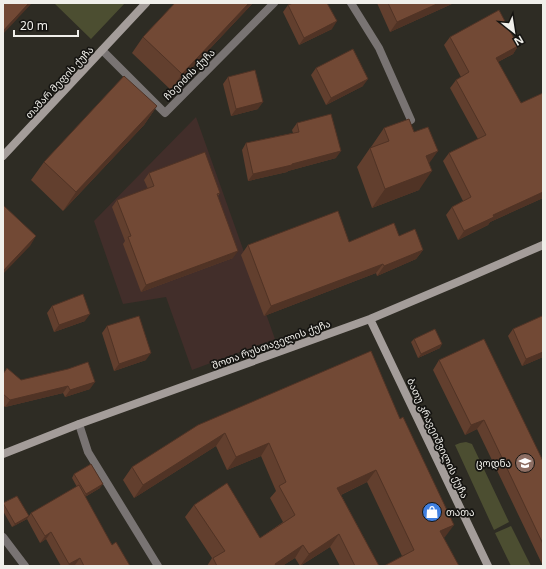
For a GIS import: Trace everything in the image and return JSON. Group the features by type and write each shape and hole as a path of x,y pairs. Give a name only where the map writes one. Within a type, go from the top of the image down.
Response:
{"main road":[{"name":"თამარ მეფის ქუჩა","path":"3,156 146,3"},
{"name":"შოთა რუსთაველის ქუჩა","path":"3,454 79,424 370,319 543,244"},
{"name":"ბათუ კრავეიშვილის ქუჩა","path":"370,319 488,566"}],"street":[{"name":"ჩხეიძის ქუჩა","path":"102,50 165,114 274,3"},
{"path":"351,3 379,48 411,120"},
{"path":"79,424 88,452 158,566"},
{"path":"3,537 25,566"}],"shaded area":[{"path":"196,117 275,339 192,370 166,297 123,304 94,221"}],"green space":[{"path":"54,3 125,3 91,39"},
{"path":"466,442 472,444 509,522 494,530 455,445"},
{"path":"511,526 531,566 511,566 495,533"}],"building":[{"path":"3,3 29,3 3,31"},
{"path":"175,3 249,3 182,74 143,37"},
{"path":"293,3 327,3 337,21 304,38 288,5"},
{"path":"388,3 439,3 397,22"},
{"path":"499,10 518,46 496,58 521,103 543,93 543,192 493,215 494,217 464,231 452,207 471,197 449,153 486,135 456,80 469,72 450,37"},
{"path":"353,49 368,79 331,98 316,68"},
{"path":"255,70 263,102 236,109 228,77"},
{"path":"124,76 157,106 76,192 44,162"},
{"path":"331,114 341,151 253,174 246,143 299,132 297,123"},
{"path":"409,119 414,132 428,127 438,151 426,156 432,171 385,189 370,148 389,141 384,128"},
{"path":"205,152 220,193 217,194 238,251 146,285 128,237 131,236 117,200 154,186 149,173"},
{"path":"3,205 36,236 3,271"},
{"path":"338,211 349,242 394,223 399,236 415,229 423,250 384,266 383,264 271,306 248,245"},
{"path":"83,294 90,314 59,325 52,306"},
{"path":"139,316 151,353 119,364 107,326"},
{"path":"542,316 543,352 526,359 513,329"},
{"path":"435,329 442,344 421,354 414,339"},
{"path":"484,339 543,461 543,544 484,420 471,425 439,360"},
{"path":"371,351 400,419 403,417 454,525 440,531 459,566 384,566 414,550 376,470 337,488 379,566 355,566 339,534 309,554 303,545 275,564 276,566 217,566 213,558 225,551 194,505 227,483 260,538 295,515 279,486 286,482 269,443 236,457 225,433 143,485 132,467 198,425"},
{"path":"88,362 95,382 70,390 68,386 10,400 3,394 3,374 7,368 21,380 68,369"},
{"path":"91,464 103,484 86,494 74,474"},
{"path":"79,485 112,545 116,542 130,566 84,566 80,558 69,564 51,532 45,536 31,513"},
{"path":"17,496 29,516 15,524 3,503"}],"place":[{"name":"ცოდნა","path":"525,463"},
{"name":"თათა","path":"432,512"}]}
